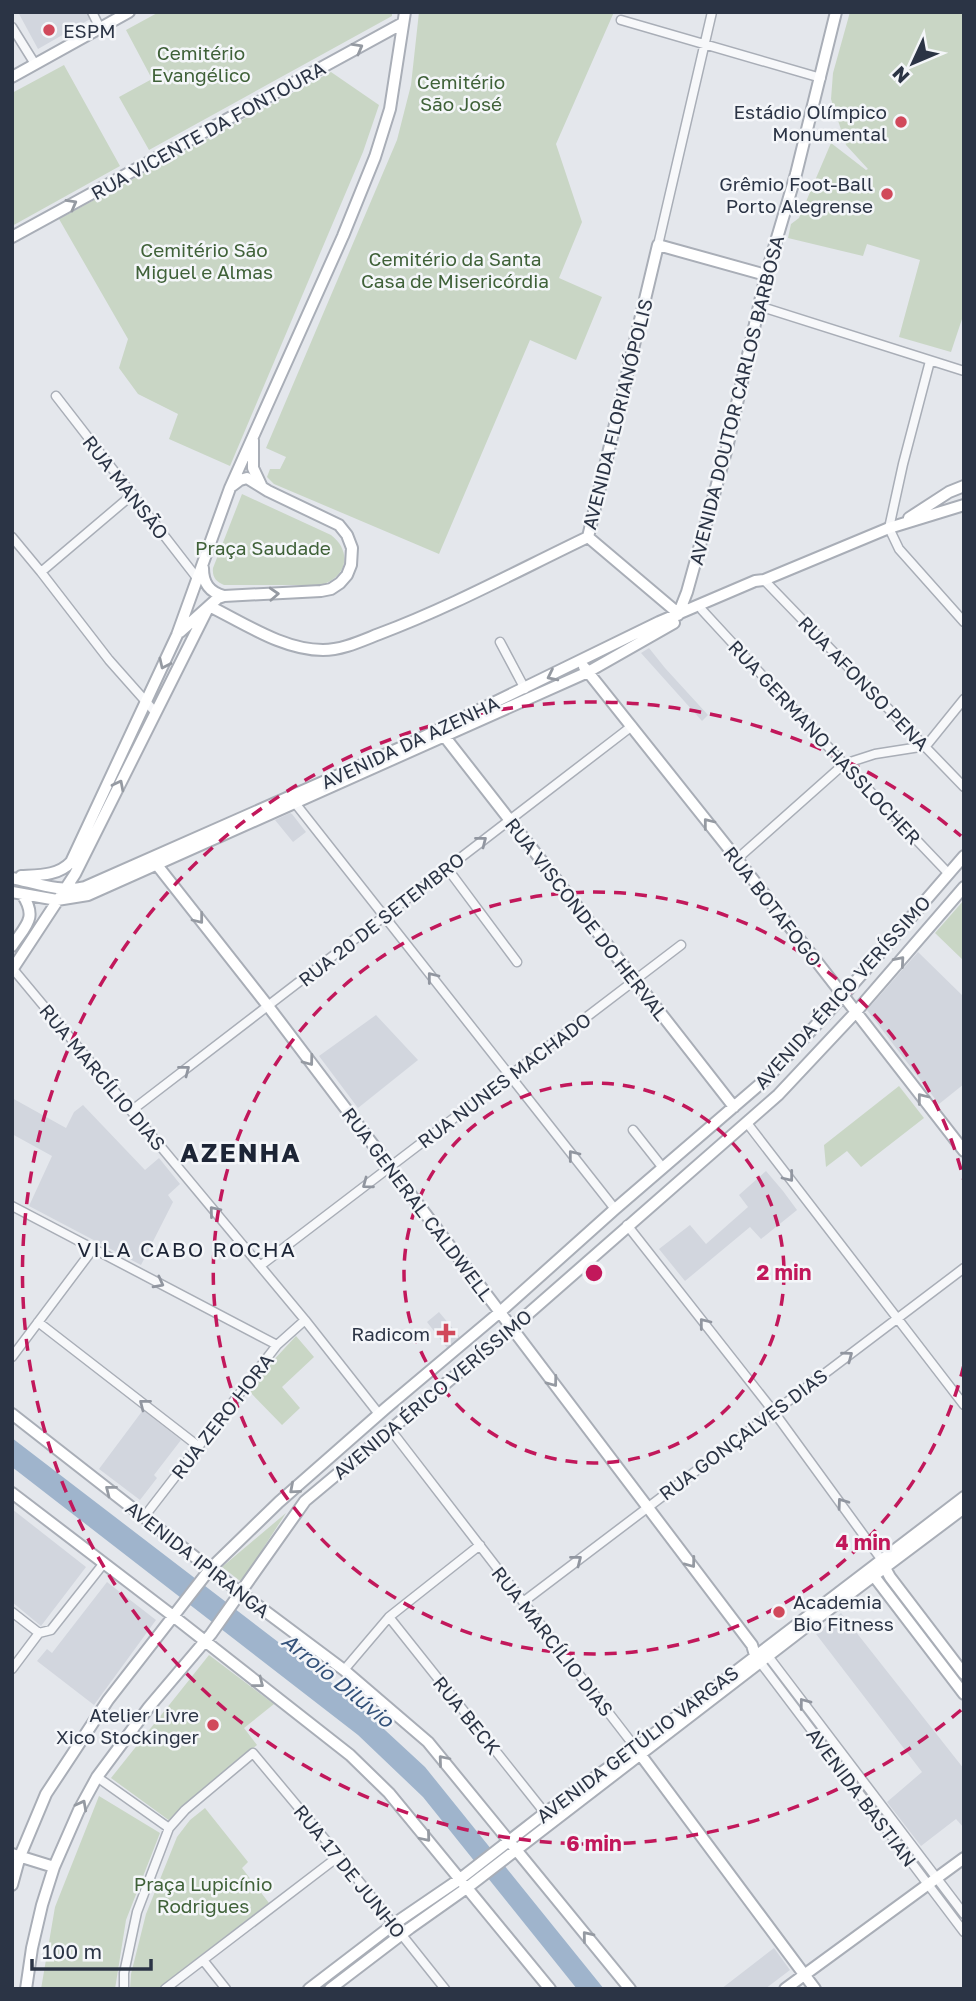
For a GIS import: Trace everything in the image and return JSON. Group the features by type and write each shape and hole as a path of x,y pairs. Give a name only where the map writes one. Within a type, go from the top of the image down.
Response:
{"main road":[{"path":"12,77 130,12"},
{"name":"AVENIDA DOUTOR CARLOS BARBOSA","path":"676,618 687,592 727,448 766,275 796,174 836,12"},
{"path":"12,877 54,873 71,862 147,702 177,635 230,488 343,236 384,132 404,18"},
{"name":"RUA VICENTE DA FONTOURA","path":"12,237 404,18"},
{"path":"659,245 766,275"},
{"name":"AVENIDA FLORIANÓPOLIS","path":"209,606 279,641 308,649 339,648 418,619 588,537 659,245"},
{"path":"253,437 253,468 261,485"},
{"path":"177,635 213,601 224,596 321,592 340,583 351,565 352,548 339,525 247,478 230,488"},
{"name":"AVENIDA DA AZENHA","path":"893,526 949,492 964,486"},
{"name":"AVENIDA DA AZENHA","path":"57,900 88,895 295,803 442,733 525,689 755,581 764,580 893,526 964,505"},
{"path":"588,537 676,618"},
{"path":"205,555 203,571 206,585 224,596"},
{"name":"AVENIDA DA AZENHA","path":"65,889 85,887 589,672 676,618 758,586 764,580"},
{"path":"13,969 75,874 209,606"},
{"name":"RUA BOTAFOGO","path":"581,662 964,1151"},
{"name":"RUA VISCONDE DO HERVAL","path":"442,733 734,1107"},
{"name":"AVENIDA ÉRICO VERÍSSIMO","path":"12,1885 16,1855 46,1794 108,1700 209,1569 279,1502 379,1414 766,1079 842,997 964,856"},
{"name":"RUA GENERAL CALDWELL","path":"157,865 268,1006 760,1653"},
{"path":"12,877 65,889"},
{"name":"AVENIDA ÉRICO VERÍSSIMO","path":"26,1989 39,1916 54,1867 97,1777 149,1707 233,1605 306,1501 512,1328 787,1086 855,1013 964,887"},
{"path":"17,893 57,900"},
{"path":"12,946 30,917 31,910 17,893"},
{"name":"AVENIDA IPIRANGA","path":"12,1414 209,1569 344,1670 428,1742 630,1989"},
{"path":"12,1493 161,1606 176,1612 349,1755 390,1793 468,1880 550,1989"},
{"name":"AVENIDA GETÚLIO VARGAS","path":"894,1555 964,1497"},
{"name":"AVENIDA GETÚLIO VARGAS","path":"330,1989 638,1751 760,1653 894,1555 964,1508"},
{"path":"883,1563 890,1577 964,1674"},
{"path":"871,1572 962,1689"},
{"path":"161,1606 164,1616 162,1629"},
{"name":"AVENIDA GETÚLIO VARGAS","path":"514,1845 545,1813 638,1751"},
{"name":"RUA MARCÍLIO DIAS","path":"638,1751 816,1989"},
{"path":"16,1855 54,1867"},
{"path":"785,1989 964,1858"},
{"name":"AVENIDA GETÚLIO VARGAS","path":"309,1989 394,1924 468,1880"}],"street":[{"path":"92,12 100,28"},
{"name":"AVENIDA FLORIANÓPOLIS","path":"659,245 712,12"},
{"path":"621,20 821,78"},
{"path":"12,27 35,64"},
{"path":"759,306 964,371"},
{"path":"930,361 903,464 893,526 899,549 964,622"},
{"name":"RUA MANSÃO","path":"56,396 197,578"},
{"path":"41,572 132,495"},
{"path":"12,537 109,660 156,713"},
{"name":"RUA AFONSO PENA","path":"764,580 964,787"},
{"name":"RUA GERMANO HASSLOCHER","path":"702,610 949,874"},
{"path":"500,642 525,689"},
{"path":"737,859 844,764 875,754 926,746 964,699"},
{"name":"RUA 20 DE SETEMBRO","path":"131,1111 632,726"},
{"path":"295,803 615,1209"},
{"path":"447,868 517,962"},
{"name":"RUA NUNES MACHADO","path":"260,1266 681,945"},
{"name":"RUA MARCÍLIO DIAS","path":"13,969 260,1266 379,1414"},
{"path":"747,1123 964,1405"},
{"path":"633,1130 663,1168"},
{"path":"12,1206 276,1345"},
{"path":"627,1226 774,1412 883,1563"},
{"path":"12,1357 93,1249"},
{"name":"RUA GONÇALVES DIAS","path":"523,1602 964,1268"},
{"name":"RUA ZERO HORA","path":"144,1517 276,1345 304,1320"},
{"path":"38,1322 198,1446"},
{"name":"RUA MARCÍLIO DIAS","path":"390,1429 638,1751"},
{"path":"344,1670 389,1617 480,1545"},
{"path":"12,1670 39,1633 51,1630 104,1563"},
{"path":"12,1612 39,1633"},
{"name":"RUA BECK","path":"389,1617 545,1813"},
{"name":"AVENIDA BASTIAN","path":"760,1653 833,1741 932,1881 964,1932"},
{"name":"AVENIDA BASTIAN","path":"760,1653 824,1748 932,1881 964,1914"},
{"path":"824,1748 833,1741"},
{"name":"RUA 17 DE JUNHO","path":"169,1828 184,1810 253,1753 445,1989"},
{"path":"97,1777 169,1828 137,1912 124,1973 124,1989"},
{"path":"165,1989 339,1856"},
{"path":"203,1960 226,1989"}],"shaded area":[{"name":"ESPM","path":"18,12 89,12 92,18 38,49"},
{"path":"649,648 708,715 702,721 641,653"},
{"path":"290,813 306,832 293,842 275,820"},
{"path":"918,952 964,997 964,1084 939,1104 867,1010"},
{"path":"376,1015 418,1060 358,1108 319,1056"},
{"path":"12,1098 66,1128 74,1112 83,1105 145,1170 159,1158 180,1184 168,1195 173,1202 141,1265 29,1206 52,1156 12,1134"},
{"path":"766,1171 797,1210 761,1239 750,1227 685,1281 659,1249 690,1225 706,1244 748,1207 739,1195"},
{"name":"Radicom","path":"439,1312 460,1337 447,1348 427,1322"},
{"path":"143,1410 181,1440 154,1475 157,1478 140,1500 99,1469"},
{"path":"12,1509 86,1567 41,1626 12,1602"},
{"path":"107,1582 156,1620 94,1705 37,1661 47,1649 52,1653"},
{"path":"841,1613 964,1769 964,1828 956,1819 921,1846 887,1802 922,1772 816,1634"},
{"path":"774,1948 790,1970 765,1989 721,1989"}],"green space":[{"name":"Cemitério Evangélico","path":"159,12 392,12 392,16 149,150 119,97 152,79 126,30"},
{"name":"Cemitério da Santa Casa de Misericórdia","path":"419,12 614,12 556,144 582,222 559,278 602,297 576,360 530,340 439,554 274,484 267,477 270,469 280,469 286,457 266,448 397,140 411,85"},
{"name":"Grêmio Foot-Ball Porto Alegrense","path":"850,12 964,12 964,313 951,352 899,337 920,260 867,244 863,256 788,238 791,224 799,218 831,143 868,169 846,145 831,99 833,73"},
{"path":"64,65 120,166 12,226 12,93"},
{"name":"Cemitério São Miguel e Almas","path":"331,72 379,105 363,152 230,466 169,439 178,414 138,394 119,368 128,339 59,219"},
{"name":"Praça Saudade","path":"242,494 331,535 342,548 342,570 321,585 224,585 217,581 213,568"},
{"path":"964,900 964,961 935,933"},
{"path":"899,1086 924,1118 861,1167 847,1151 826,1167 824,1145"},
{"path":"296,1336 314,1357 282,1387 300,1408 282,1425 250,1392 270,1364"},
{"path":"286,1513 244,1584 222,1567"},
{"path":"209,1655 274,1704 244,1728 257,1745 181,1808 170,1821 111,1778"},
{"path":"99,1796 160,1833 126,1920 115,1989 41,1989 55,1907"},
{"name":"Praça Lupicínio Rodrigues","path":"205,1808 248,1862 242,1868 269,1903 157,1989 130,1989 131,1974 146,1914 177,1837 190,1820"}],"water":[{"name":"Arroio Dilúvio","path":"12,1438 346,1694 425,1767 604,1989 577,1989 423,1797 358,1735 12,1467"}],"place":[{"name":"ESPM","path":"49,30"},
{"name":"Estádio Olímpico Monumental","path":"901,122"},
{"name":"Grêmio Foot-Ball Porto Alegrense","path":"887,194"},
{"name":"Radicom","path":"446,1333"},
{"name":"Academia Bio Fitness","path":"779,1612"},
{"name":"Atelier Livre Xico Stockinger","path":"213,1725"}],"district":[{"name":"AZENHA","path":"241,1152"},
{"name":"VILA CABO ROCHA","path":"187,1249"}],"park label":[{"name":"Cemitério São José","path":"461,92"}]}
